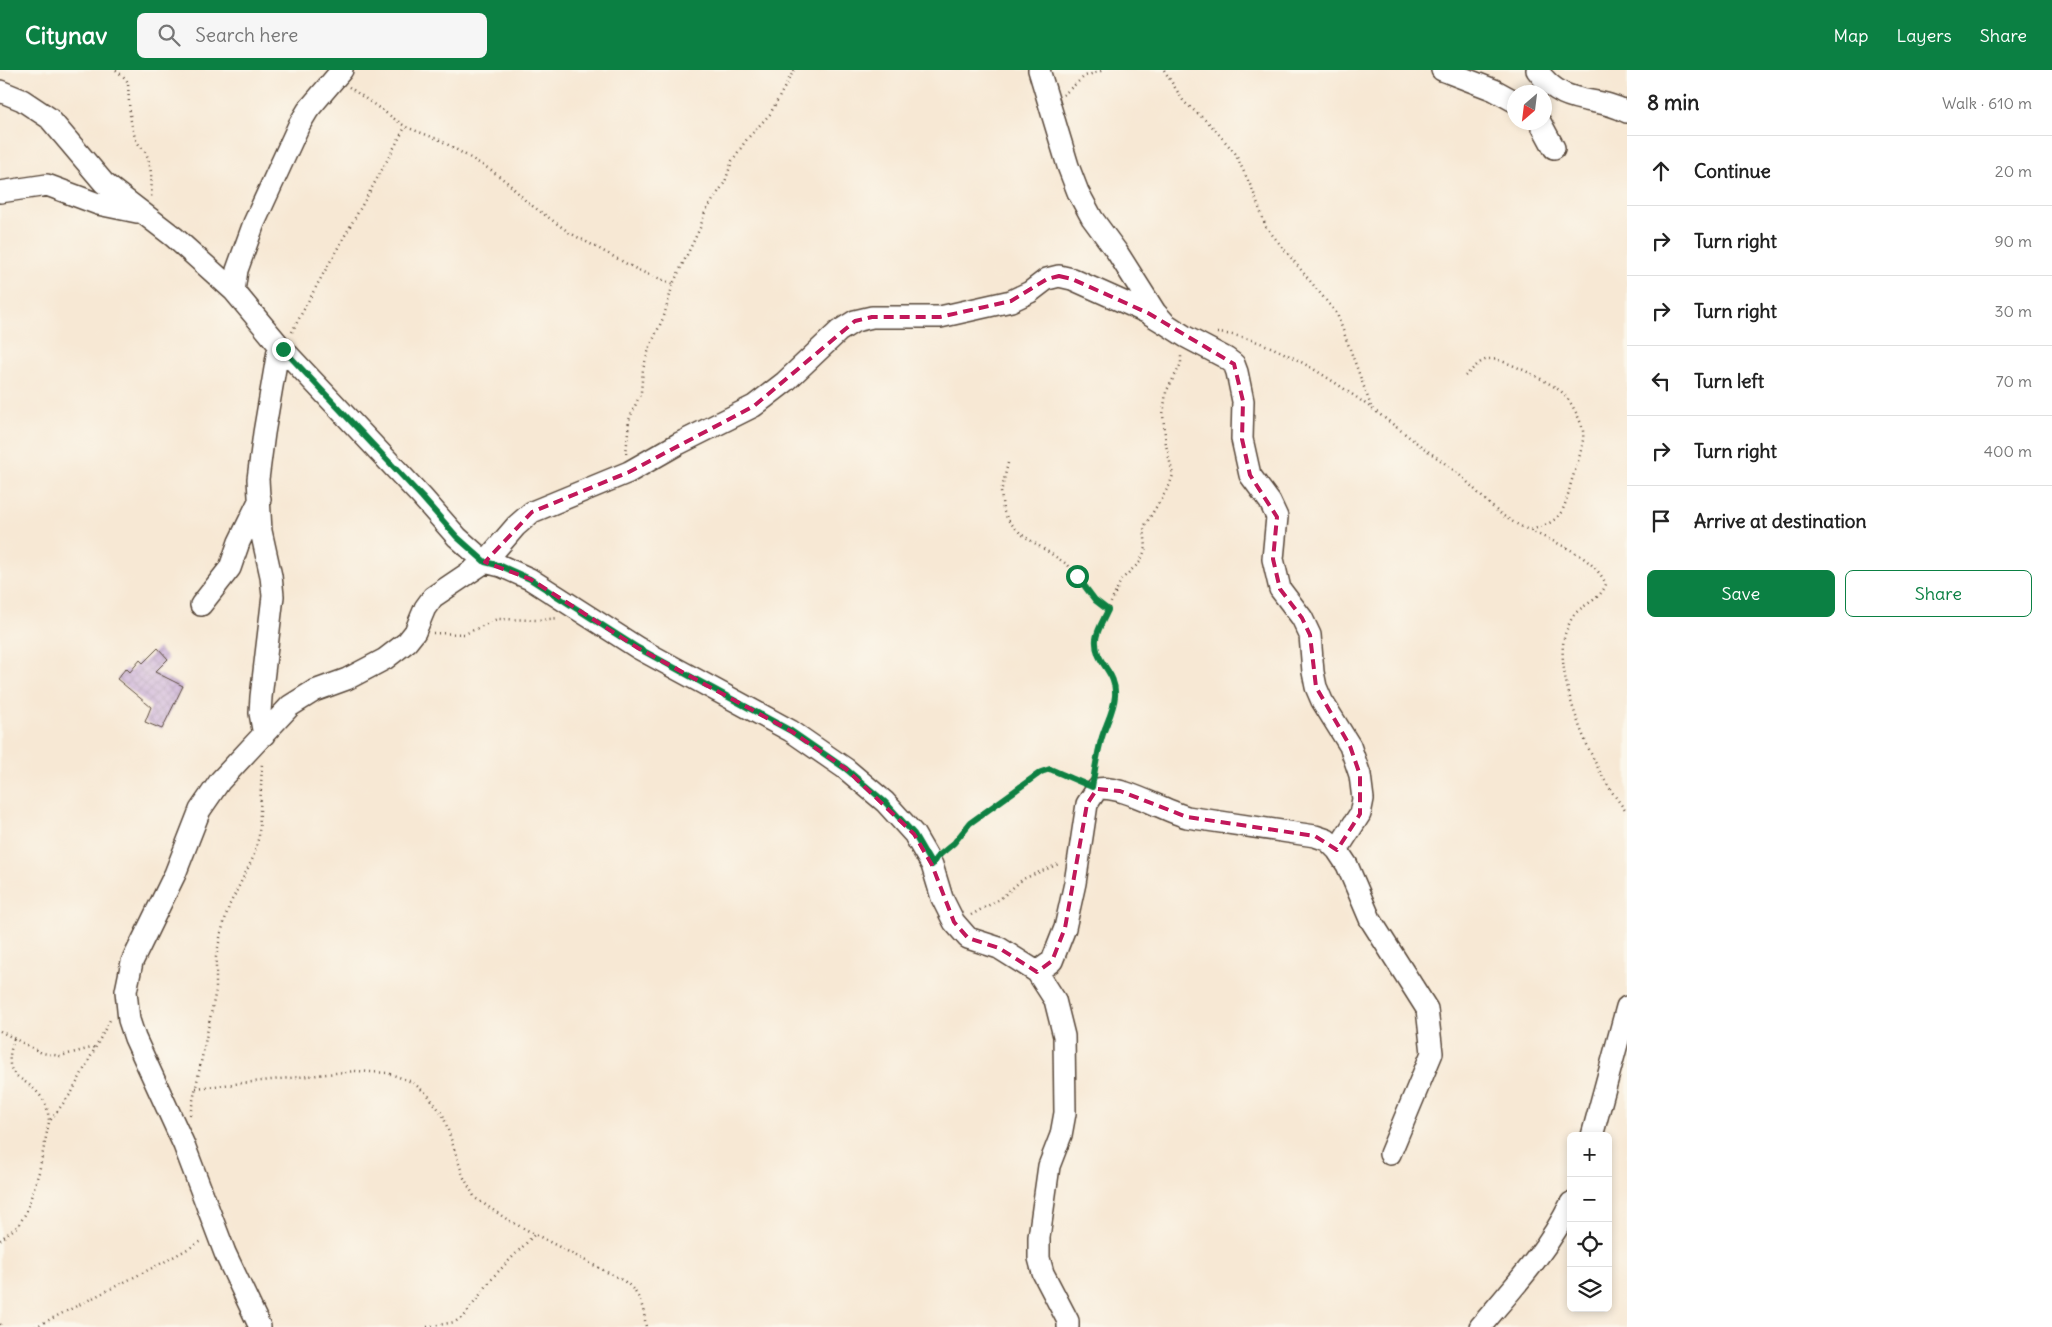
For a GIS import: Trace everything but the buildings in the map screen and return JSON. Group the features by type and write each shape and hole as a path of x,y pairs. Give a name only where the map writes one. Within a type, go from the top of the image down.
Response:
{"street":[{"path":"1039,70 1068,166 1078,192 1092,218 1117,252 1155,312 1176,331"},
{"path":"1442,70 1494,90 1507,97"},
{"path":"1537,70 1566,95 1578,100 1617,106 1627,112"},
{"path":"234,290 237,270 254,223 299,125 313,104 339,73"},
{"path":"0,91 22,100 49,118 104,183 147,208 174,237 234,290 281,347 422,497 457,537 485,562 501,566 530,579 585,616 638,648 791,731 846,769 885,802 914,834 932,865 942,898 954,922 968,938 999,948 1037,972 1055,1000 1064,1036 1065,1113 1062,1135 1049,1166 1039,1237 1039,1258 1043,1273 1068,1321 1068,1327"},
{"path":"1544,130 1554,148"},
{"path":"0,192 48,184 98,204 147,208"},
{"path":"260,1327 217,1232 184,1145 136,1038 129,1020 126,996 132,962 175,874 200,810 220,781 290,706 314,691 346,679 385,659 407,642 415,632 426,608 434,597 485,562 516,526 532,512 625,474 678,444 754,406 785,382 839,331 855,321 872,317 940,317 980,309 1011,300 1030,292 1047,279 1059,276 1072,279 1148,313 1234,364 1243,400 1242,439 1250,475 1270,502 1277,517 1273,559 1280,589 1302,618 1310,635 1316,687 1350,746 1360,775 1363,799 1360,814 1338,850"},
{"path":"264,735 260,713 260,697 268,646 272,596 271,576 261,531 258,479 264,433 281,347"},
{"path":"201,605 230,568 245,528 260,498"},
{"path":"1037,972 1052,961 1065,928 1091,793 1097,789 1120,790 1171,813 1187,818 1315,836 1327,840 1338,850 1347,865 1370,919 1427,1009 1432,1053 1390,1154"},
{"path":"1593,1132 1627,1007"},
{"path":"1480,1327 1532,1267 1559,1227 1567,1211"}],"path":[{"path":"116,70 128,83 135,139 145,151 149,165 152,180 147,208"},
{"path":"625,474 629,420 641,392 643,368 648,348 664,316 673,284 700,228 705,212 725,182 732,161 747,139 770,114 794,70"},
{"path":"1050,109 1059,98 1084,76 1104,70"},
{"path":"1164,70 1184,102 1210,124 1234,153 1253,191 1266,227 1337,314 1371,408"},
{"path":"339,73 378,109 406,127 440,140 491,170 508,183 527,202 570,233 640,271 673,284"},
{"path":"281,347 319,278 367,199 406,127"},
{"path":"932,865 936,858 954,843 970,823 1041,772 1050,769 1091,793 1102,738 1115,699 1116,686 1113,677 1099,658 1096,640 1121,580 1140,562 1146,548 1144,527 1169,486 1173,475 1166,444 1163,415 1166,392 1182,360 1176,331 1219,333 1266,344 1284,352 1371,408 1456,472 1500,514 1587,560 1600,572 1606,584 1603,592 1575,614 1570,621 1562,647 1563,669 1582,732 1594,759 1607,784 1627,813"},
{"path":"1465,376 1478,364 1488,359 1505,360 1564,394 1576,415 1583,432 1582,442 1567,499 1559,517 1549,525 1529,530"},
{"path":"1008,463 1001,492 1003,510 1008,520 1021,534 1068,565 1095,600 1108,610"},
{"path":"407,642 431,634 465,634 496,618 538,620 585,616"},
{"path":"190,1116 216,990 216,957 221,933 229,906 253,858 259,836 264,735"},
{"path":"954,922 984,909 1024,879 1070,858 1080,847"},
{"path":"0,1240 18,1226 26,1213 39,1172 50,1122 72,1092 110,1019 126,996"},
{"path":"0,1031 42,1053 60,1056 96,1046"},
{"path":"14,1039 8,1058 9,1067 20,1080 36,1090 43,1099 50,1122"},
{"path":"196,1088 355,1071 388,1073 412,1082 427,1094 443,1115 463,1176 475,1198 508,1220 624,1281 639,1296 646,1327"},
{"path":"35,1327 164,1262 217,1232"},
{"path":"427,1327 455,1322 465,1316 494,1276 535,1234"}],"highlighted area":[{"path":"1059,276 1072,279 1148,313 1234,364 1243,401 1242,439 1250,475 1277,517 1273,559 1280,589 1302,618 1310,635 1316,687 1350,746 1360,775 1360,814 1337,850 1315,836 1187,817 1120,791 1097,789 1087,804 1065,928 1052,961 1037,972 999,948 968,938 954,922 932,865 914,834 846,769 791,731 638,648 530,579 485,562 532,512 629,472 754,406 855,321 872,317 940,317 1011,301 1047,279"}],"route":[{"path":"283,349 457,537 485,562 501,566 530,579 585,616 638,648 791,731 846,769 885,802 914,834 932,865 936,858 949,849 970,823 1019,790 1041,772 1050,769 1092,787 1096,760 1115,699 1116,686 1113,677 1099,658 1096,649 1097,634 1108,610 1095,600 1077,576"}]}
